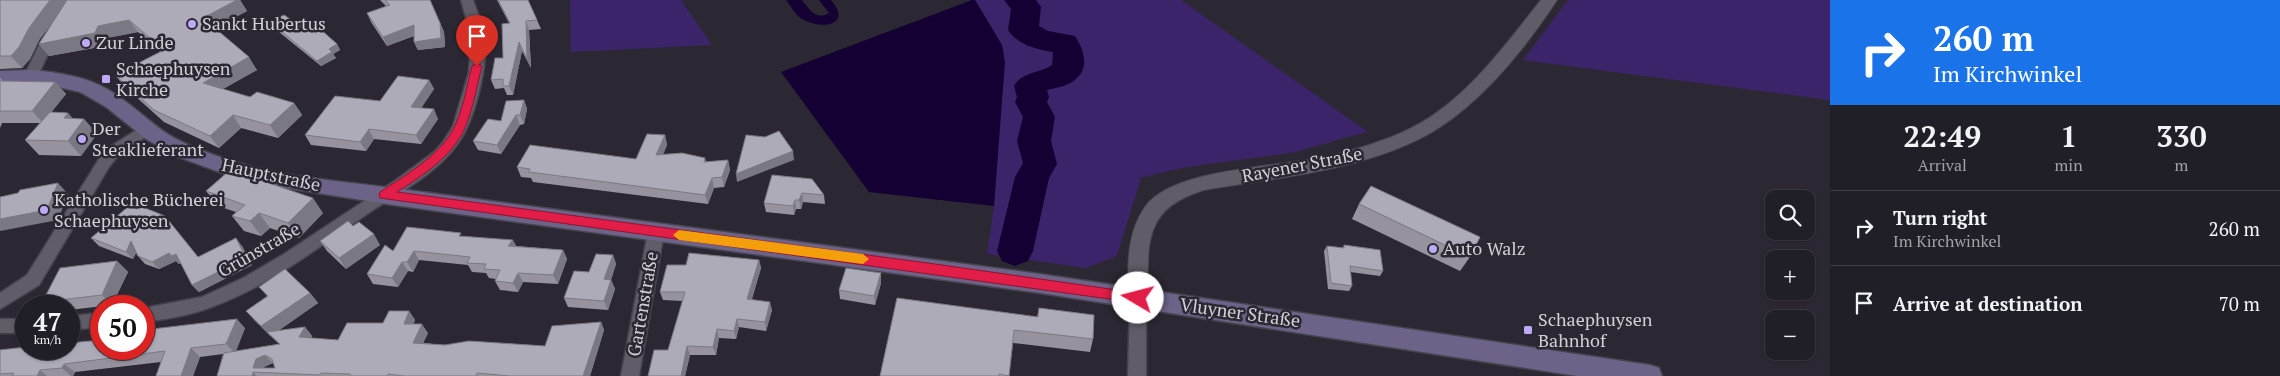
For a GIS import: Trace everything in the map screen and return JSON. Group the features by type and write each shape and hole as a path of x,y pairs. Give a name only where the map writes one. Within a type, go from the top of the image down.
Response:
{"main road":[{"name":"Hauptstraße","path":"0,78 31,76 60,78 84,85 114,102 146,129 167,143 224,166 278,179 384,195"},
{"name":"Vluyner Straße","path":"384,195 945,270 1309,323 1476,352 1650,376"}],"street":[{"path":"31,76 48,41 78,0"},
{"name":"Grünstraße","path":"155,313 191,308 234,290 282,262 410,178 439,154 456,135 465,113 477,66 478,36 467,0"},
{"name":"Rayener Straße","path":"1138,298 1139,240 1151,212 1168,196 1190,186 1204,183 1342,161 1375,151 1423,130 1452,111 1486,80 1549,0"},
{"path":"0,302 33,280 104,163 113,152 146,129"},
{"name":"Gartenstraße","path":"630,376 648,263 656,232"},
{"path":"1137,376 1138,298"},
{"path":"0,326 15,326"}],"shaded area":[{"path":"570,0 681,0 712,45 571,52"},
{"path":"786,0 802,0 813,13 820,16 829,13 819,0 831,0 837,8 839,15 837,20 826,25 811,23 801,19"},
{"path":"975,0 1181,0 1368,132 1293,152 1194,166 1141,178 1117,256 1086,268 987,254 994,206 1004,52 998,38"},
{"path":"975,0 1002,45 1005,62 994,206 869,192 781,72"},
{"path":"1568,0 1830,0 1830,100 1523,60"}],"building":[{"path":"0,0 50,0 11,56 0,56"},
{"path":"67,0 237,0 203,18 249,57 203,83 250,97 257,92 294,103 270,125 233,115 210,136 154,110 115,75 164,50 129,20 98,26 95,33 39,44"},
{"path":"385,0 430,0 440,23 441,38 414,42 414,25 383,37 367,13 390,5"},
{"path":"498,0 528,0 537,20 526,21 527,59 519,42 509,86 503,86 503,79 491,80 495,58 503,58 502,24 510,23"},
{"path":"284,15 299,25 310,20 337,44 329,49 332,52 317,61 270,22"},
{"path":"398,76 429,80 411,107 434,109 416,135 369,129 360,142 305,135 335,96 380,101"},
{"path":"0,81 55,82 32,111 0,111"},
{"path":"524,100 520,115 516,115 497,145 473,141 488,119 501,121 506,101"},
{"path":"50,112 68,113 64,118 84,119 68,141 25,140"},
{"path":"779,131 793,151 736,174 746,135 765,137"},
{"path":"647,134 665,135 656,155 682,153 705,158 704,162 728,160 722,177 712,178 705,195 529,172 530,169 517,167 530,145 636,159"},
{"path":"230,170 313,198 288,223 259,213 250,221 232,216 245,205 206,191"},
{"path":"772,175 812,179 824,195 802,193 799,200 795,200 793,206 764,203"},
{"path":"58,183 47,210 0,219 0,197 18,193 20,190"},
{"path":"1371,186 1480,237 1470,257 1359,204"},
{"path":"129,206 137,209 140,206 165,216 198,257 236,238 246,258 192,285 176,254 172,256 169,253 152,262 138,256 131,241 126,252 91,238"},
{"path":"348,221 353,226 359,222 374,234 339,258 320,241"},
{"path":"407,227 461,233 459,236 513,240 508,246 563,250 553,275 518,273 513,283 495,281 500,270 484,269 486,264 467,263 470,257 414,251 407,262 402,262 392,278 367,274 385,245 393,251"},
{"path":"1344,245 1380,250 1383,271 1350,266 1352,286 1331,283 1327,246 1344,248"},
{"path":"689,253 759,260 747,299 770,302 765,322 737,319 734,331 717,329 713,347 687,346 681,376 648,376 654,350 668,350 685,292 660,292 667,265 686,265"},
{"path":"596,254 613,255 604,279 611,280 604,301 564,298 574,271 589,272"},
{"path":"117,261 102,295 80,298 80,295 46,295 60,268"},
{"path":"846,268 881,273 874,296 839,290"},
{"path":"285,269 310,293 261,326 246,311 268,296 259,287"},
{"path":"897,298 1038,317 1039,308 1094,315 1093,339 1014,330 1009,376 999,374 999,376 880,376"},
{"path":"389,311 409,311 404,324 422,324 413,343 445,345 469,341 545,346 552,326 601,322 583,376 510,376 477,373 476,376 404,376 388,374 388,376 351,376 350,374 321,373 320,375 253,372 252,376 217,376 224,353 280,344 267,332 305,327 299,337 338,340 347,323 383,323","holes":["265,355 272,359 275,368 253,368 256,359"]},
{"path":"237,319 226,344 191,348 181,376 156,376 165,351 155,352 155,329"},
{"path":"90,341 90,360 95,360 64,364 62,368 40,370 37,376 12,376 14,373 0,374 0,350 15,348 15,360 80,360 80,342"}],"waterway":[{"path":"1015,251 1032,177 1040,164 1034,141 1039,117 1031,102 1033,97 1030,86 1054,78 1064,72 1069,57 1064,43 1042,40 1023,30 1026,7 1019,0"}],"slow traffic":[{"path":"679,235 863,259"}],"place":[{"name":"Sankt Hubertus","path":"192,24"},
{"name":"Zur Linde","path":"86,43"},
{"name":"Schaephuysen Kirche","path":"106,79"},
{"name":"Der Steaklieferant","path":"82,139"},
{"name":"Katholische Bücherei Schaephuysen","path":"44,210"},
{"name":"Auto Walz","path":"1433,249"},
{"name":"Schaephuysen Bahnhof","path":"1528,330"}],"route":[{"path":"477,66 465,113 456,135 439,154 410,178 384,195 1138,298"}]}
